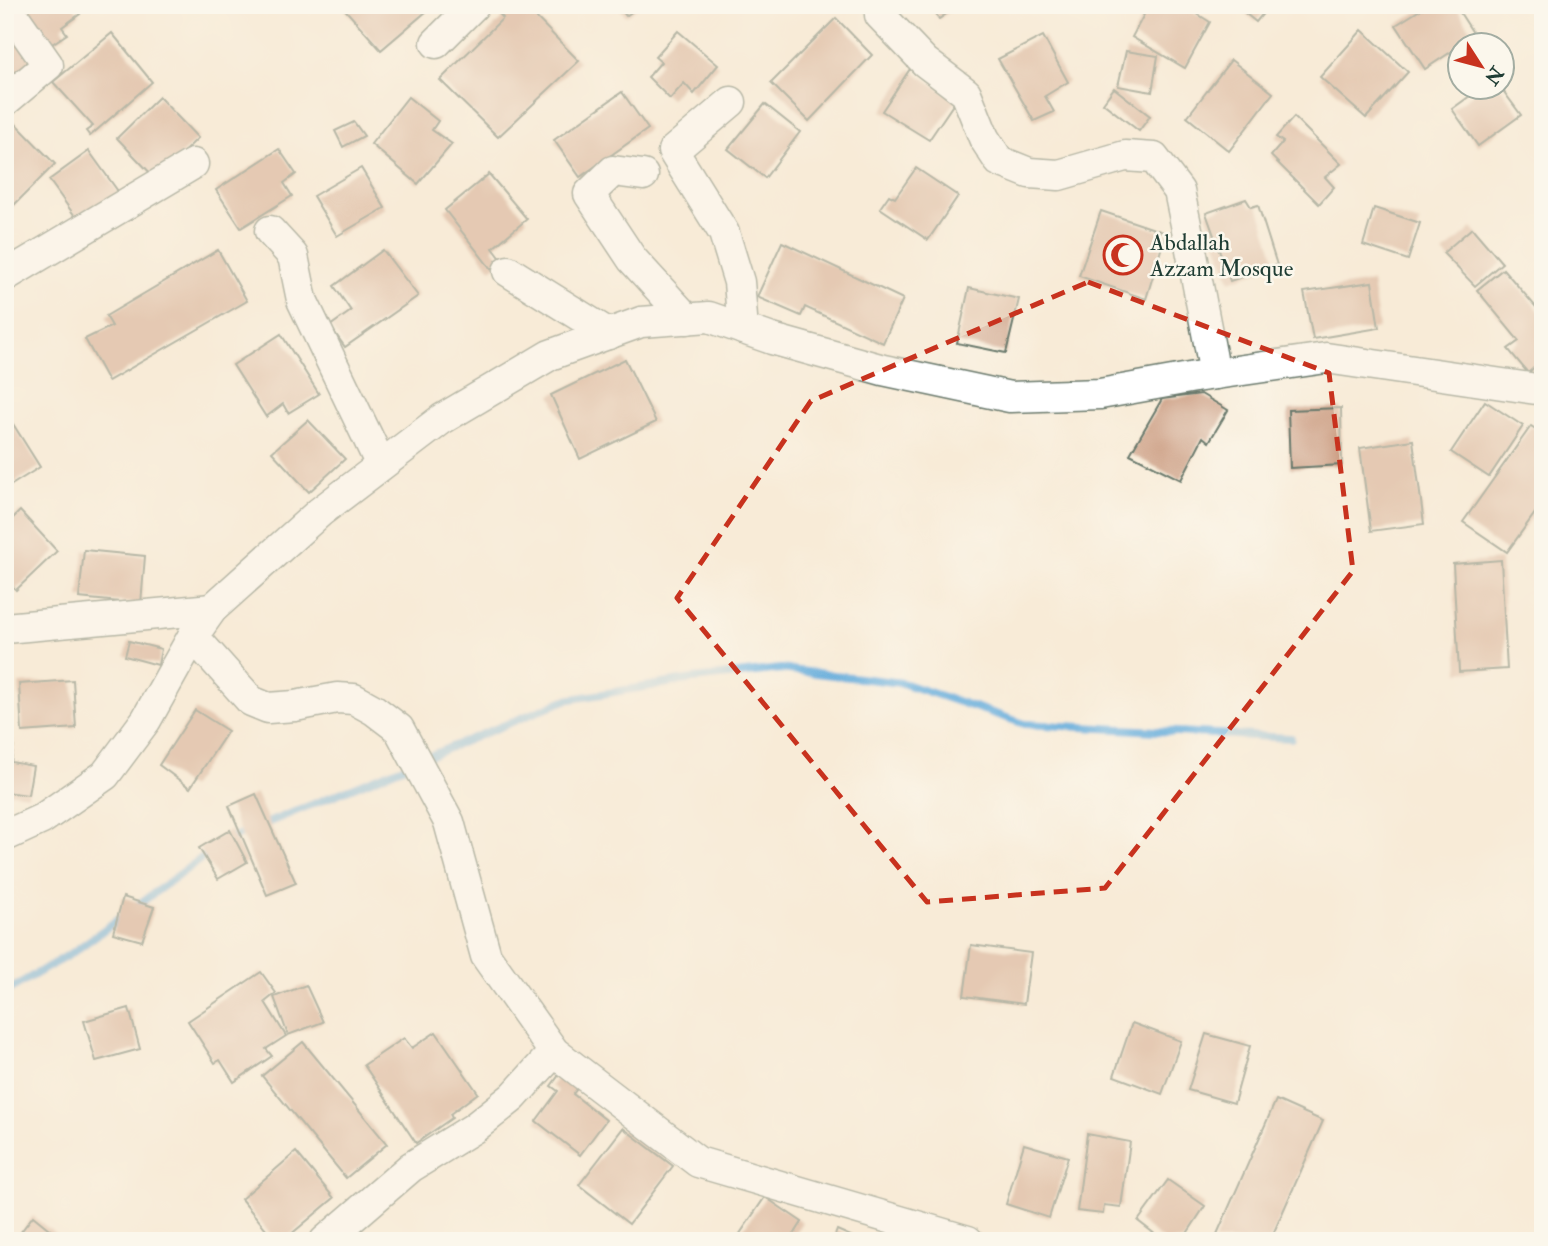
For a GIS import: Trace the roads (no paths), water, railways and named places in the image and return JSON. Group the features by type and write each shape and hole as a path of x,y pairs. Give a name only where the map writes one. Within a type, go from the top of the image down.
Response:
{"street":[{"path":"5,100 48,65 6,5"},
{"path":"436,43 474,5"},
{"path":"880,15 925,62 966,93 984,138 999,160 1029,173 1059,174 1125,156 1154,158 1179,191 1215,374"},
{"path":"732,102 673,151 724,233 738,282 743,329"},
{"path":"5,276 193,164"},
{"path":"643,176 613,172 589,194 632,259 687,318"},
{"path":"270,231 293,256 302,300 381,465"},
{"path":"508,271 609,334"},
{"path":"5,836 41,819 105,775 146,720 193,636 212,609 320,512 442,419 550,355 641,322 709,317 883,370 1010,397 1100,394 1326,358 1543,390"},
{"path":"5,628 212,609"},
{"path":"193,636 251,701 268,708 337,698 354,699 399,729 449,822 486,956 554,1052 698,1162 968,1241"},
{"path":"325,1241 411,1167 474,1128 513,1097 554,1052"}],"waterway":[{"path":"226,840 565,700 693,679 781,669 902,683 1025,724 1291,738"},
{"path":"5,992 72,953 210,852"}],"place":[{"name":"Abdallah Azzam Mosque","path":"1123,255"}]}
